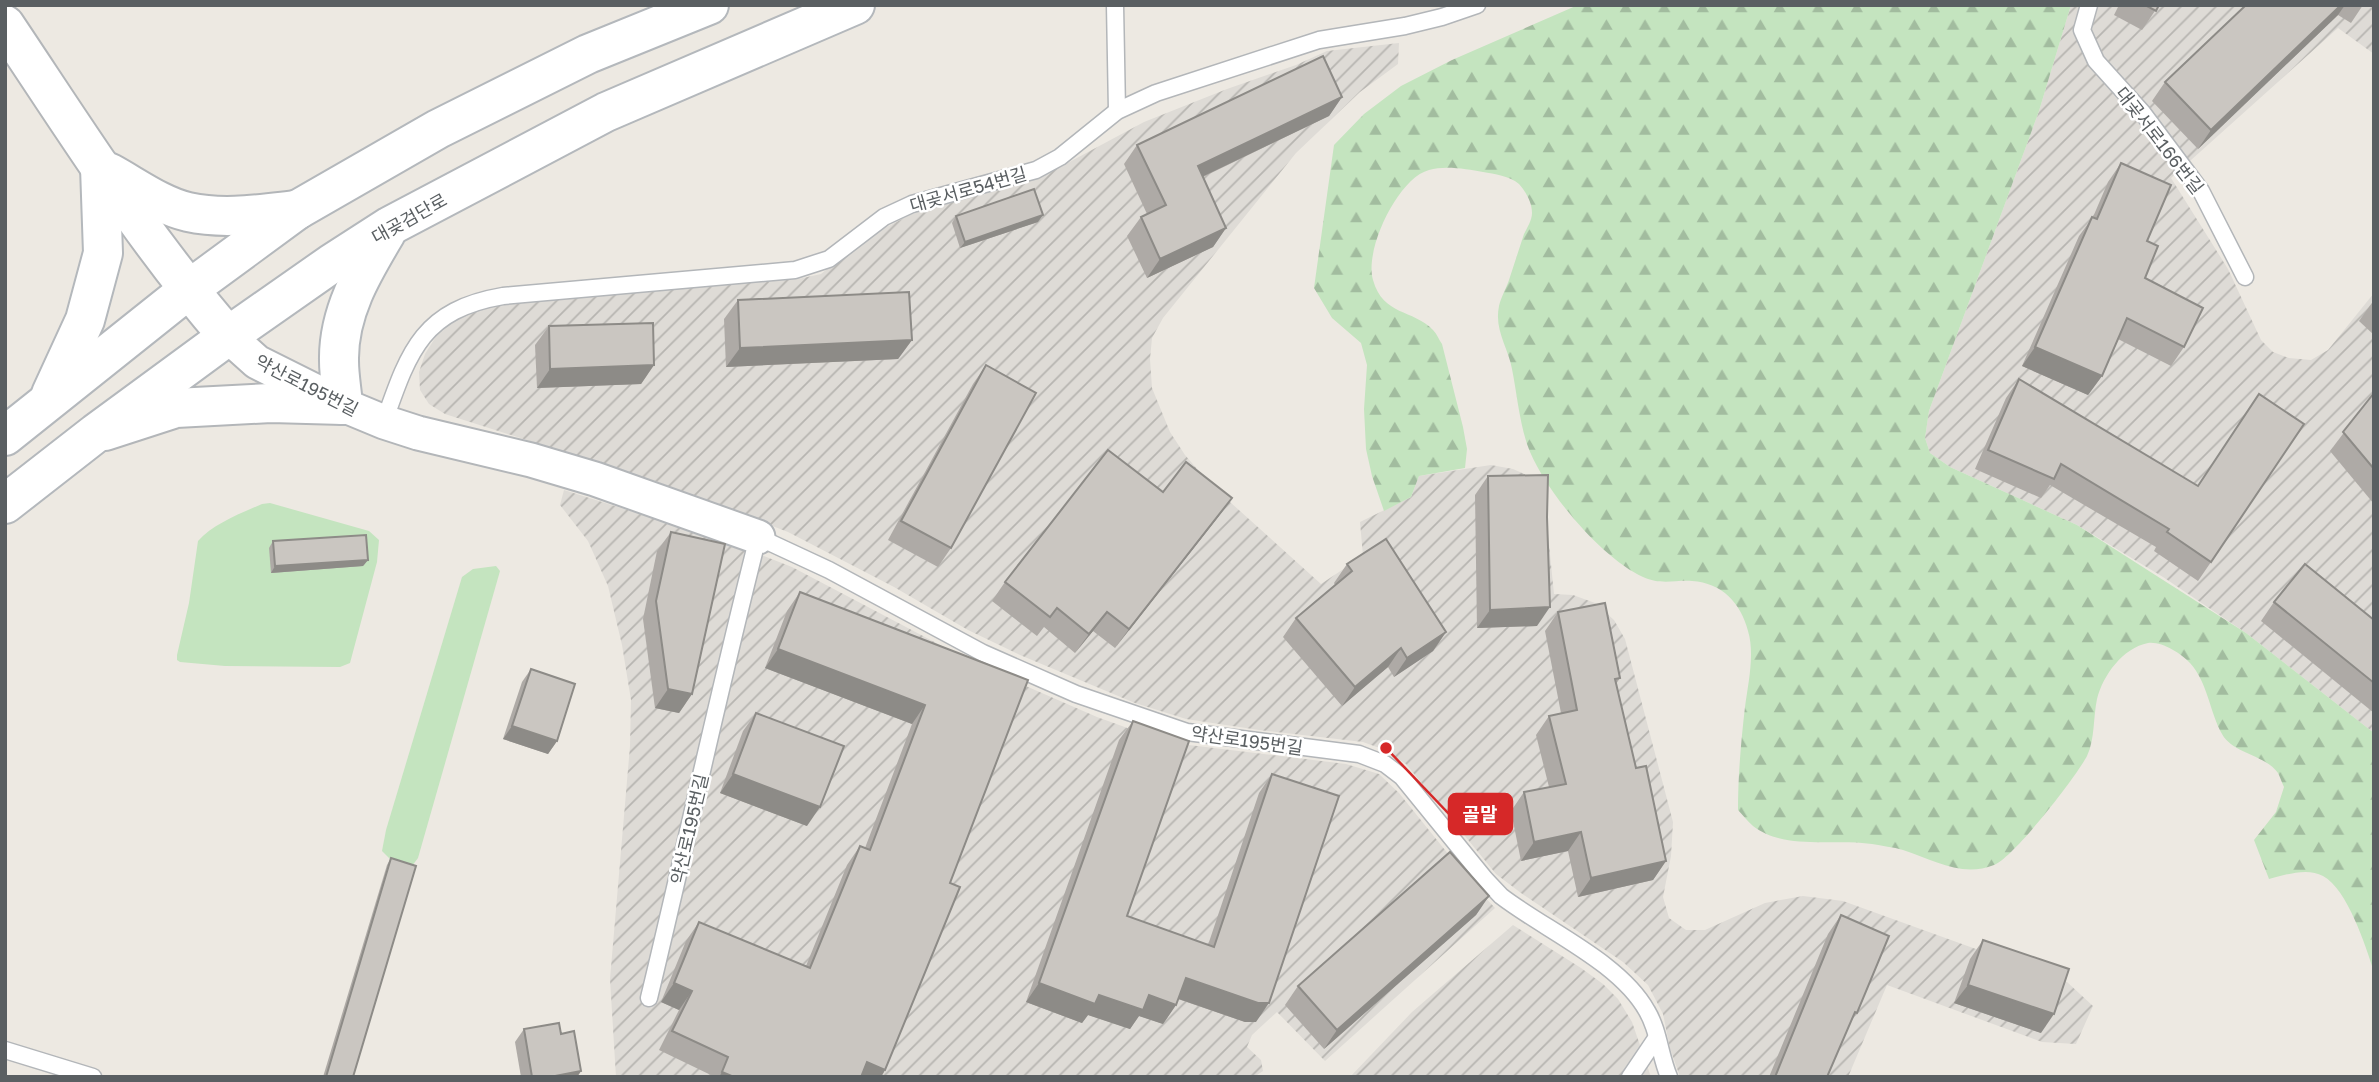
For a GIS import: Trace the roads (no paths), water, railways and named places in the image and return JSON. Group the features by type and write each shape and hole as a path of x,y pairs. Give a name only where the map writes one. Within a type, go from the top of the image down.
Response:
{"main road":[{"path":"5,436 188,290 297,210 438,129 588,54 709,5"},
{"name":"대곶검단로","path":"5,504 228,336 390,226 606,112 855,5"},
{"name":"약산로195번길","path":"5,25 100,167 188,290 228,336"},
{"path":"100,167 152,197 186,212 228,217 297,210"},
{"path":"47,402 85,320 103,253 100,167"},
{"path":"96,433 176,408 271,404 343,405 339,359 344,320 358,281 390,226"}],"street":[{"name":"약산로195번길","path":"228,336 257,362 343,405 384,422 595,479 758,537"}],"lane":[{"path":"1115,5 1117,111"},
{"name":"대곶서로54번길","path":"384,422 409,356 439,320 459,307 503,296 795,270 812,266 829,259 884,217 912,204 1036,170 1060,157 1117,111 1156,93 1319,40 1442,18 1477,5"},
{"name":"대곶서로166번길","path":"2089,5 2082,30 2096,61 2142,112 2201,191 2245,276"},
{"name":"약산로195번길","path":"649,998 691,826 721,681 758,537 829,569 983,653 1076,694 1187,732 1359,754 1385,764 1402,777 1485,880 1501,895 1614,972 1630,988 1648,1011 1669,1077"},
{"path":"1630,1077 1657,1037"},
{"path":"5,1050 93,1077"}],"place":[{"name":"골말","path":"1386,748"}]}
